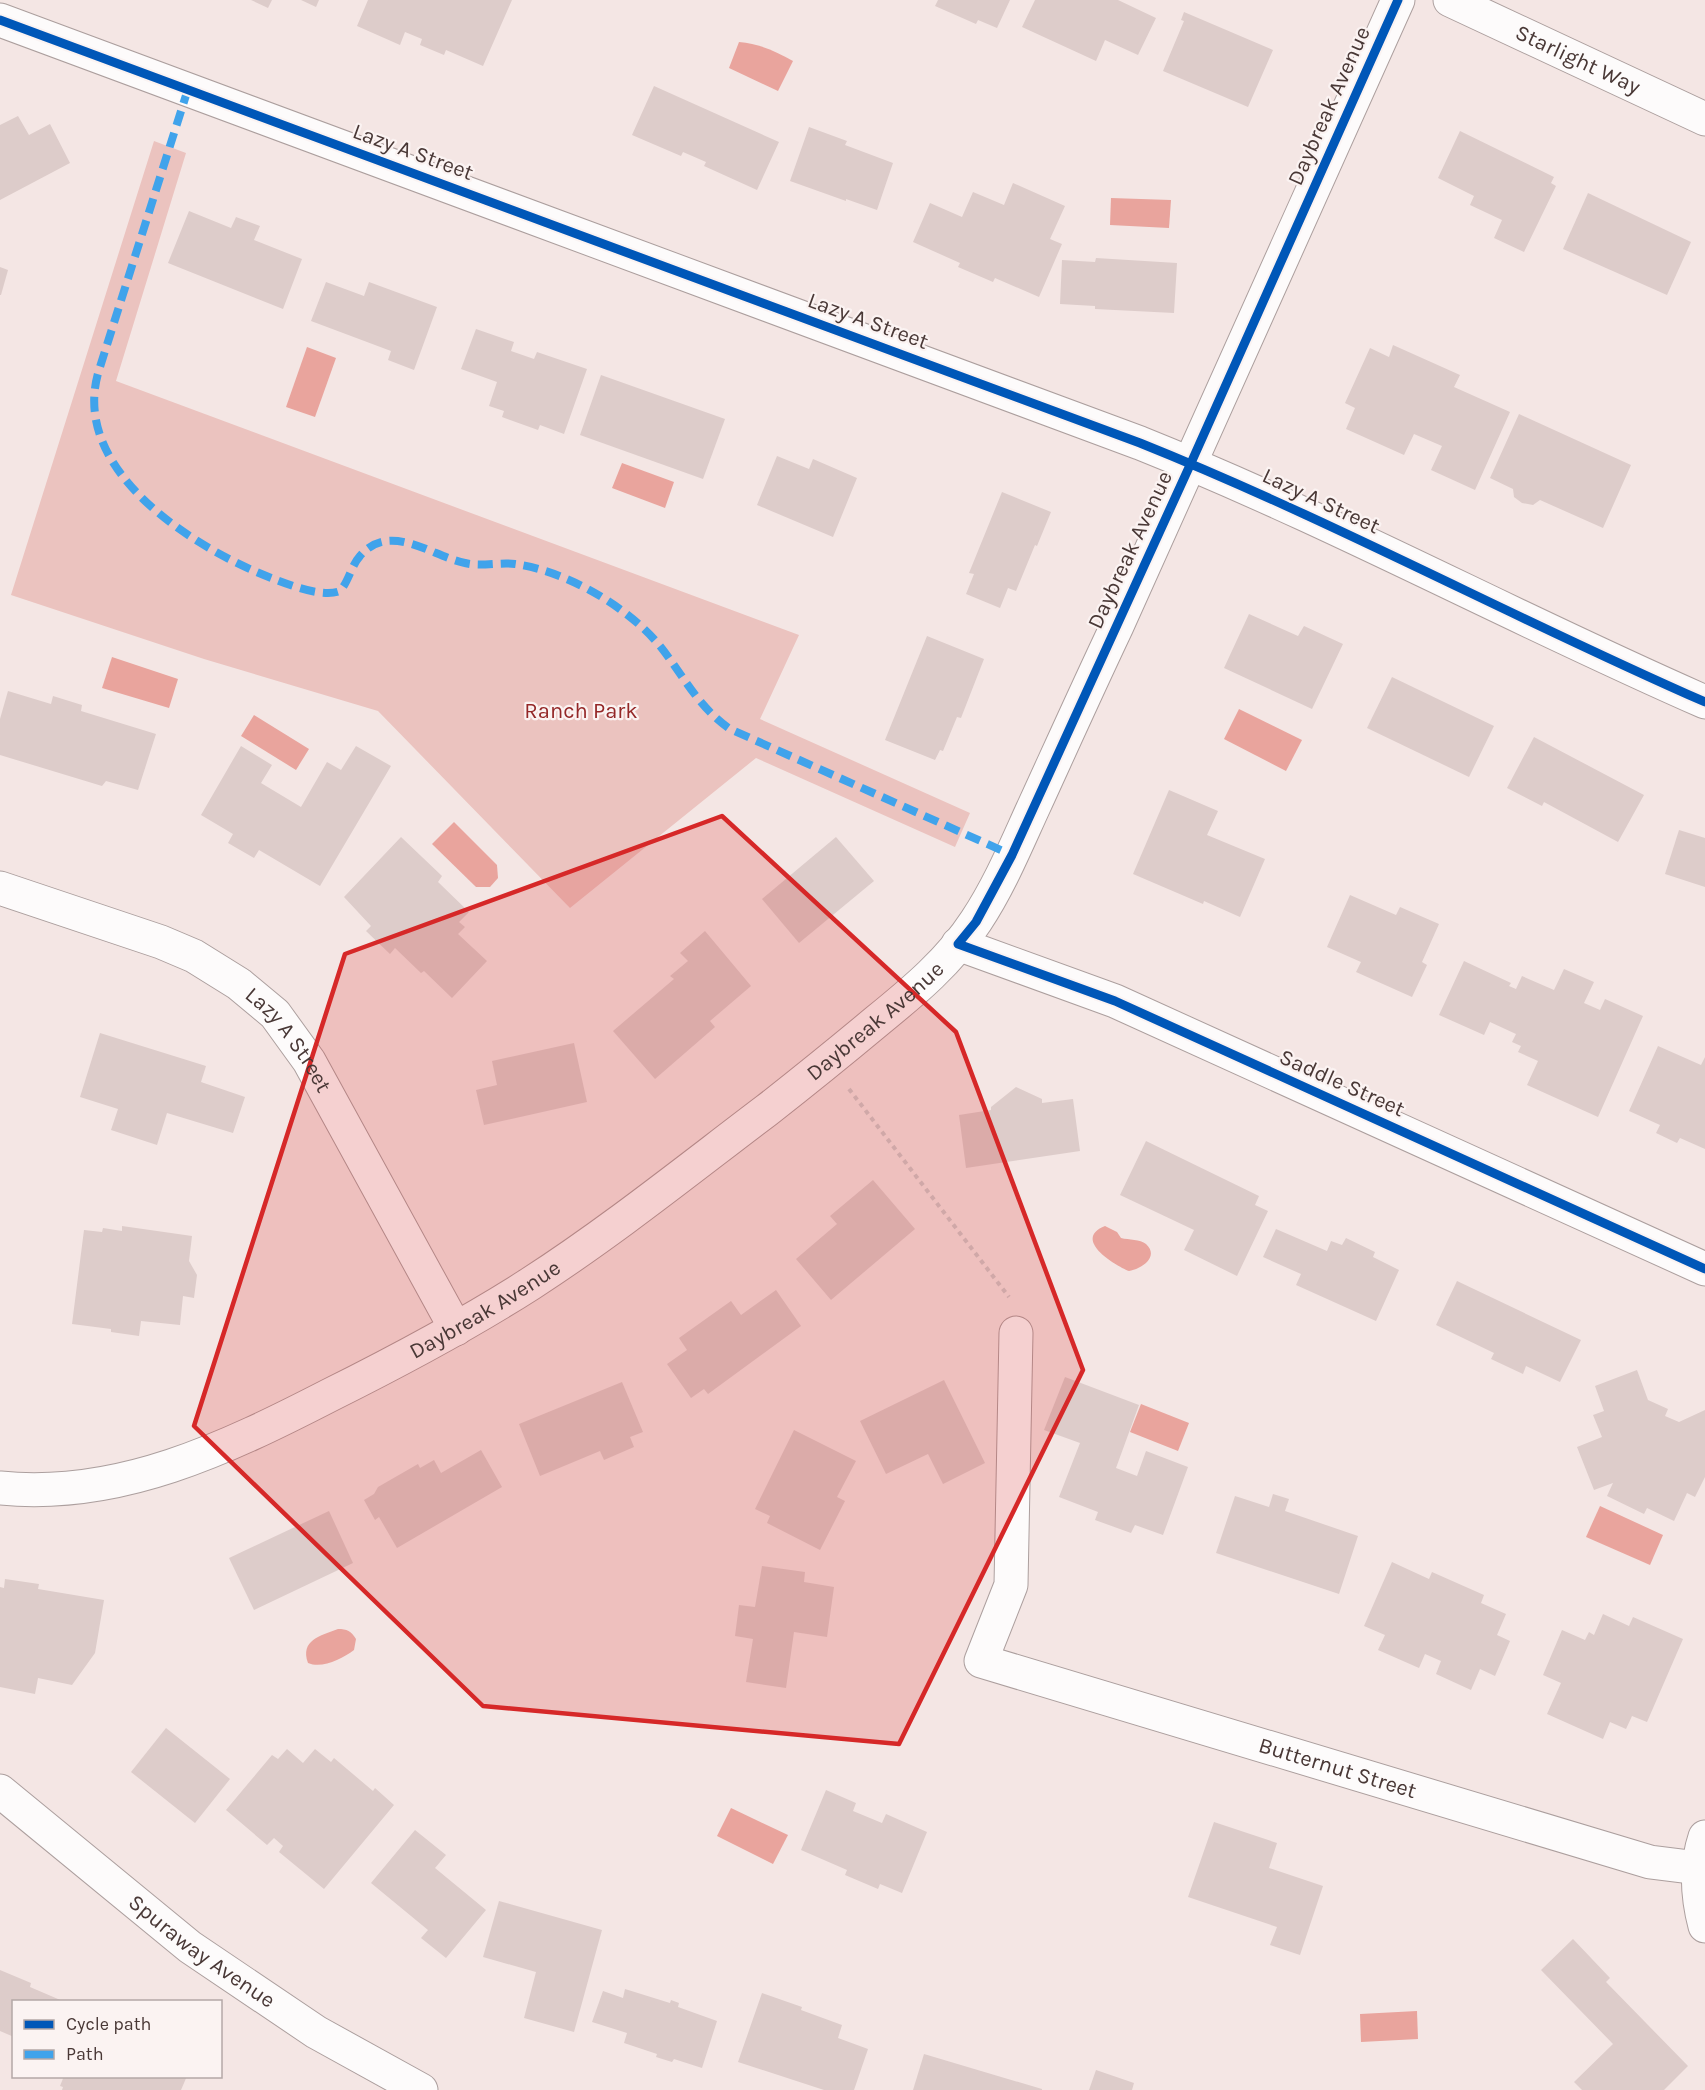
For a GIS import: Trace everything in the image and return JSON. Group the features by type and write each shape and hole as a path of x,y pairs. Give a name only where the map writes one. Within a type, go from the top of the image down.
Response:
{"street":[{"name":"Daybreak Avenue","path":"0,1488 62,1490 122,1481 156,1472 243,1438 456,1329 532,1282 622,1219 828,1062 920,986 976,922 1012,855 1191,463 1398,0"},
{"name":"Starlight Way","path":"1450,0 1705,119"},
{"name":"Lazy A Street","path":"0,20 1191,463 1253,489 1623,666 1705,702"},
{"name":"Lazy A Street","path":"0,888 161,942 194,956 239,984 275,1014 309,1061 456,1329"},
{"name":"Saddle Street","path":"958,944 1115,1001 1705,1269"},
{"name":"Butternut Street","path":"1016,1333 1011,1585 981,1661 1650,1862 1698,1868"},
{"name":"Spuraway Avenue","path":"0,1791 198,1953 315,2032 420,2090"},
{"path":"1705,1837 1698,1868 1699,1905 1705,1926"}],"path":[{"path":"828,1062 1010,1298 1016,1333"}],"highlighted area":[{"path":"722,816 956,1032 1083,1370 899,1744 483,1706 194,1426 345,954"}],"green space":[{"name":"Ranch Park","path":"154,141 186,153 116,381 799,635 760,719 970,813 955,847 756,758 570,908 378,711 204,659 11,595"}],"shaded area":[{"path":"739,42 767,48 793,61 778,91 729,68"},
{"path":"1111,198 1171,200 1169,228 1110,225"},
{"path":"307,347 336,358 315,417 286,407"},
{"path":"622,463 674,482 665,508 612,488"},
{"path":"112,657 178,679 169,708 102,688"},
{"path":"1239,709 1302,740 1286,771 1224,739"},
{"path":"254,715 309,749 296,770 241,736"},
{"path":"454,822 497,865 498,878 490,887 476,887 432,844"},
{"path":"1105,1226 1117,1232 1121,1238 1144,1242 1151,1253 1147,1262 1129,1271 1106,1258 1094,1244 1093,1238 1096,1231"},
{"path":"1141,1404 1189,1423 1178,1451 1130,1432"},
{"path":"1600,1506 1663,1535 1650,1565 1586,1537"},
{"path":"344,1629 354,1636 356,1639 354,1650 326,1664 308,1663 306,1655 309,1644 318,1637"},
{"path":"731,1808 788,1835 773,1864 717,1836"},
{"path":"1417,2011 1418,2039 1361,2042 1360,2014"}],"building":[{"path":"251,0 272,0 268,8"},
{"path":"301,0 319,0 316,7"},
{"path":"368,0 512,0 483,66 446,50 444,55 420,45 422,39 405,32 400,45 357,26"},
{"path":"938,0 1010,0 997,28 978,20 976,24 935,6"},
{"path":"1035,0 1118,0 1156,18 1138,55 1105,40 1096,61 1022,27"},
{"path":"1184,12 1273,50 1248,107 1163,71 1184,21 1181,20"},
{"path":"654,86 779,142 757,190 704,166 706,162 683,152 681,156 632,135"},
{"path":"18,116 29,135 50,124 70,163 0,200 0,125"},
{"path":"809,127 847,141 845,145 893,163 877,210 790,181"},
{"path":"1460,131 1554,177 1551,183 1556,186 1524,252 1494,238 1502,220 1470,205 1474,196 1438,178"},
{"path":"1013,183 1065,206 1050,239 1062,244 1039,297 995,278 993,282 958,267 960,263 913,242 930,203 962,217 973,192 1004,205"},
{"path":"1588,193 1691,242 1667,295 1563,249"},
{"path":"189,211 231,228 236,217 260,226 254,240 302,259 283,309 168,263"},
{"path":"1096,258 1177,263 1174,313 1095,309 1095,306 1060,304 1062,260 1095,262"},
{"path":"0,267 8,270 1,295 0,295"},
{"path":"326,282 364,296 369,282 437,307 414,370 388,360 391,351 311,321"},
{"path":"476,329 514,342 511,351 534,359 537,352 587,369 564,434 540,425 538,430 502,417 504,411 489,406 497,382 461,369"},
{"path":"1393,345 1460,375 1454,387 1510,412 1475,490 1431,470 1442,446 1414,434 1404,455 1346,429 1355,408 1345,403 1370,348 1389,357"},
{"path":"601,375 725,419 703,479 580,435"},
{"path":"1519,414 1631,465 1603,528 1540,500 1533,505 1522,503 1514,497 1513,489 1490,478"},
{"path":"777,456 809,469 813,459 857,478 833,537 757,505"},
{"path":"1002,492 1051,512 1016,591 1008,588 1000,608 966,594 974,574 969,573"},
{"path":"1249,614 1298,636 1304,626 1343,644 1312,709 1224,668"},
{"path":"927,636 984,659 961,718 957,717 943,751 940,750 935,760 885,740"},
{"path":"1392,677 1494,726 1469,777 1367,728"},
{"path":"8,691 51,704 53,696 82,705 81,711 156,734 138,790 106,781 102,786 0,755 0,719"},
{"path":"1534,737 1644,795 1618,842 1544,802 1542,806 1507,788"},
{"path":"241,746 272,765 261,783 301,807 327,762 341,770 356,746 391,766 320,886 259,850 254,858 228,843 233,834 201,815"},
{"path":"1169,790 1218,811 1207,835 1265,859 1240,917 1133,874"},
{"path":"1679,830 1705,838 1705,887 1665,874"},
{"path":"401,837 442,876 438,882 469,912 459,922 465,927 458,934 487,961 452,998 424,971 421,973 395,948 390,954 366,931 371,926 344,897"},
{"path":"836,837 874,881 799,943 762,899"},
{"path":"1350,895 1396,915 1400,907 1439,924 1422,962 1427,965 1412,997 1356,972 1361,962 1327,947"},
{"path":"705,931 751,986 710,1021 715,1027 655,1079 613,1031 674,979 670,976 688,961 680,953"},
{"path":"1464,961 1511,983 1509,986 1516,989 1522,976 1554,990 1564,969 1594,982 1584,1003 1600,1010 1605,999 1643,1016 1598,1117 1527,1085 1538,1061 1518,1052 1521,1046 1512,1042 1516,1034 1490,1022 1484,1035 1439,1015"},
{"path":"100,1033 206,1066 201,1082 245,1097 233,1133 167,1113 157,1145 111,1130 118,1109 80,1097"},
{"path":"574,1043 587,1102 484,1125 476,1090 497,1085 492,1061"},
{"path":"1658,1046 1701,1065 1705,1057 1705,1149 1680,1138 1677,1143 1656,1133 1660,1125 1629,1111"},
{"path":"1016,1087 1042,1099 1042,1103 1073,1099 1080,1151 966,1168 959,1115 991,1110 991,1107"},
{"path":"1146,1141 1259,1196 1255,1205 1268,1211 1237,1276 1184,1250 1194,1230 1120,1195"},
{"path":"873,1180 915,1229 831,1300 796,1259 837,1224 830,1216"},
{"path":"122,1226 192,1236 189,1261 197,1275 194,1298 183,1296 180,1325 141,1321 139,1336 111,1332 111,1329 72,1324 84,1230 102,1232 103,1228 122,1231"},
{"path":"1276,1229 1327,1251 1331,1241 1342,1245 1346,1238 1375,1252 1373,1257 1399,1270 1376,1321 1296,1285 1301,1274 1263,1257"},
{"path":"1457,1281 1581,1340 1560,1382 1526,1366 1523,1374 1491,1359 1494,1353 1436,1325"},
{"path":"776,1290 801,1326 708,1394 704,1389 691,1398 667,1364 687,1350 679,1338 731,1301 741,1315"},
{"path":"1637,1370 1648,1400 1668,1409 1665,1416 1679,1422 1705,1410 1705,1477 1695,1497 1687,1493 1674,1521 1647,1508 1644,1514 1607,1496 1613,1483 1594,1490 1577,1447 1602,1437 1593,1415 1604,1411 1595,1386"},
{"path":"1065,1377 1139,1405 1116,1468 1137,1476 1146,1451 1188,1467 1163,1535 1135,1525 1131,1533 1095,1520 1098,1512 1059,1497 1080,1443 1044,1430"},
{"path":"944,1380 985,1463 943,1484 928,1454 886,1474 860,1421"},
{"path":"622,1382 643,1432 630,1437 634,1447 604,1460 600,1451 540,1476 519,1424"},
{"path":"794,1430 856,1461 837,1497 845,1501 820,1550 767,1523 770,1516 755,1509"},
{"path":"481,1450 502,1487 397,1548 379,1517 375,1520 364,1500 374,1494 378,1487 418,1464 420,1468 434,1460 441,1473"},
{"path":"1273,1494 1289,1499 1285,1511 1358,1536 1339,1594 1216,1553 1235,1496 1269,1507"},
{"path":"329,1511 353,1563 254,1610 229,1558"},
{"path":"1392,1562 1429,1579 1432,1572 1484,1595 1481,1603 1506,1614 1497,1635 1510,1641 1495,1676 1480,1669 1471,1690 1436,1674 1441,1661 1425,1654 1419,1668 1378,1650 1385,1635 1364,1626"},
{"path":"762,1566 805,1572 804,1582 834,1587 827,1637 794,1632 786,1688 746,1682 753,1639 735,1636 739,1605 755,1607"},
{"path":"5,1579 39,1584 38,1589 104,1600 95,1653 72,1685 38,1678 35,1694 0,1687 0,1587 4,1588"},
{"path":"1603,1614 1629,1626 1633,1617 1683,1639 1647,1722 1632,1716 1626,1729 1610,1722 1603,1739 1547,1714 1561,1683 1543,1675 1562,1630 1585,1640 1589,1632 1594,1635"},
{"path":"166,1728 230,1779 195,1823 131,1772"},
{"path":"287,1749 303,1763 315,1749 331,1762 334,1758 373,1791 375,1788 394,1805 324,1889 279,1852 283,1846 274,1838 267,1845 226,1810 272,1755 278,1759"},
{"path":"826,1790 856,1803 853,1811 882,1823 886,1814 927,1832 902,1893 880,1884 878,1889 845,1875 847,1870 801,1850"},
{"path":"1214,1822 1277,1843 1269,1868 1323,1886 1300,1955 1270,1945 1277,1927 1188,1897"},
{"path":"415,1830 446,1855 435,1868 486,1910 446,1958 421,1938 428,1930 371,1883"},
{"path":"499,1901 602,1930 574,2032 524,2018 536,1972 483,1957"},
{"path":"1573,1939 1610,1978 1606,1982 1688,2066 1664,2090 1582,2090 1574,2082 1613,2044 1541,1970"},
{"path":"0,1970 31,1983 30,1987 60,2000 12,2000 12,2036 0,2031"},
{"path":"625,1989 670,2003 671,2000 679,2003 678,2007 717,2021 702,2068 674,2059 672,2062 656,2057 657,2054 624,2043 627,2033 592,2022 603,1991 623,1998"},
{"path":"762,1993 802,2007 801,2010 842,2025 838,2038 868,2049 854,2090 824,2090 738,2062"},
{"path":"924,2054 1042,2089 1042,2090 913,2090"},
{"path":"1096,2070 1134,2083 1132,2090 1089,2090"},
{"path":"63,2078 186,2078 181,2090 62,2090 63,2087 60,2086"}],"marked path":[{"path":"188,89 99,370 94,406 102,441 120,472 145,501 175,526 242,566 316,592 340,591 360,556 372,546 384,541 411,544 465,563 515,564 535,568 575,582 613,604 646,631 709,711 730,729 1012,855"}],"cycle path":[{"path":"1398,0 1191,463 1012,855 976,922 958,944 1115,1001 1705,1269"},
{"path":"0,20 1140,443 1283,504 1705,702"}]}
